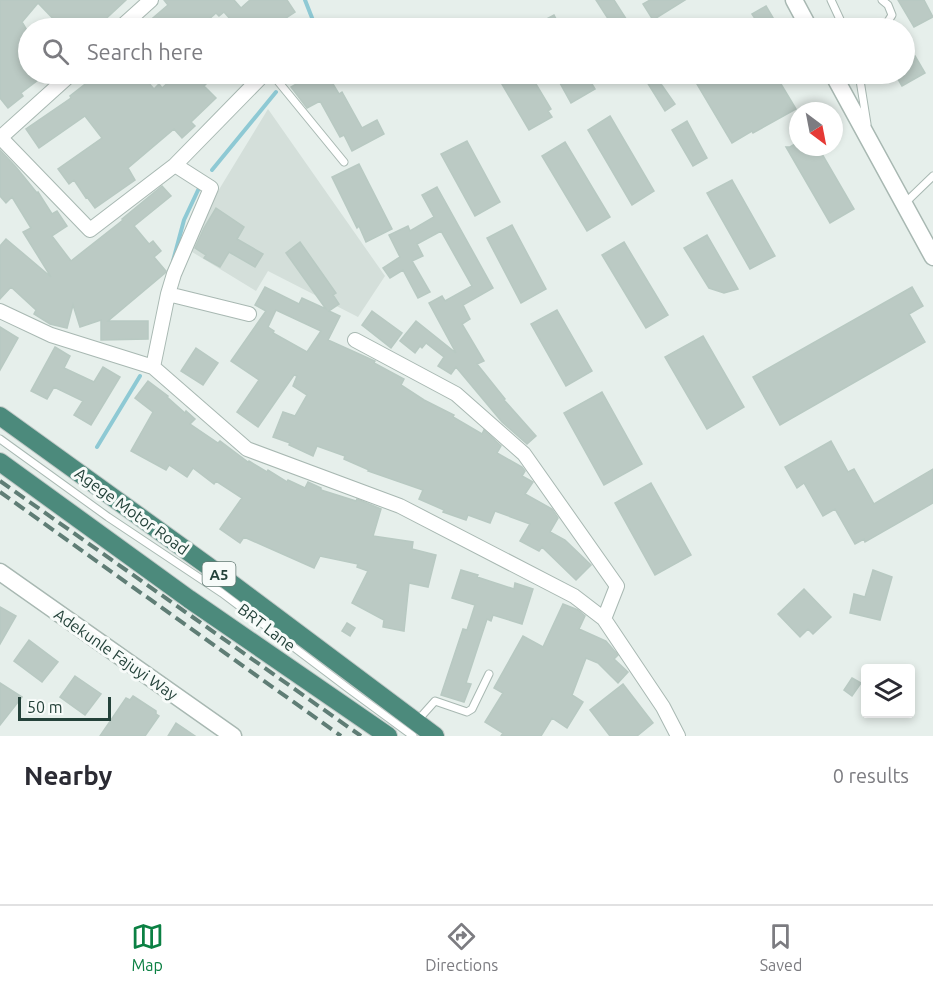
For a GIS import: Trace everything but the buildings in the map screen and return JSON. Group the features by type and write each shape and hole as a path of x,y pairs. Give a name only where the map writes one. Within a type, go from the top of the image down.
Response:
{"highway":[{"name":"Agege Motor Road","path":"0,416 208,566 415,729 435,736"},
{"name":"A5","path":"0,462 189,599 388,736"}],"street":[{"path":"131,18 151,0"},
{"path":"794,0 804,18"},
{"path":"60,84 0,138 90,231 175,165 254,84"},
{"path":"838,84 933,257"},
{"path":"153,367 174,274 211,188 175,165"},
{"path":"168,294 249,314"},
{"path":"0,311 51,335 153,367 247,449 400,506 574,596 604,619 663,707 678,736"},
{"path":"355,340 456,394 524,454 617,586 604,619"},
{"name":"Adekunle Fajuyi Way","path":"0,572 233,736"}],"lane":[{"path":"882,0 888,5 891,15 890,18"},
{"path":"834,1 840,18"},
{"path":"280,84 344,162"},
{"path":"860,84 869,141"},
{"path":"904,204 933,176"},
{"name":"BRT Lane","path":"0,439 108,517 222,593 349,689 415,729"},
{"path":"415,729 435,701 467,712 472,709 489,674"}],"shaded area":[{"path":"268,109 385,276 358,317 268,271 256,291 184,247"}],"waterway":[{"path":"305,0 312,18"},
{"path":"212,170 276,92"},
{"path":"173,261 184,220 200,186"},
{"path":"97,447 140,376"}],"railway":[{"path":"0,481 361,736"},
{"path":"0,492 341,736"}]}
